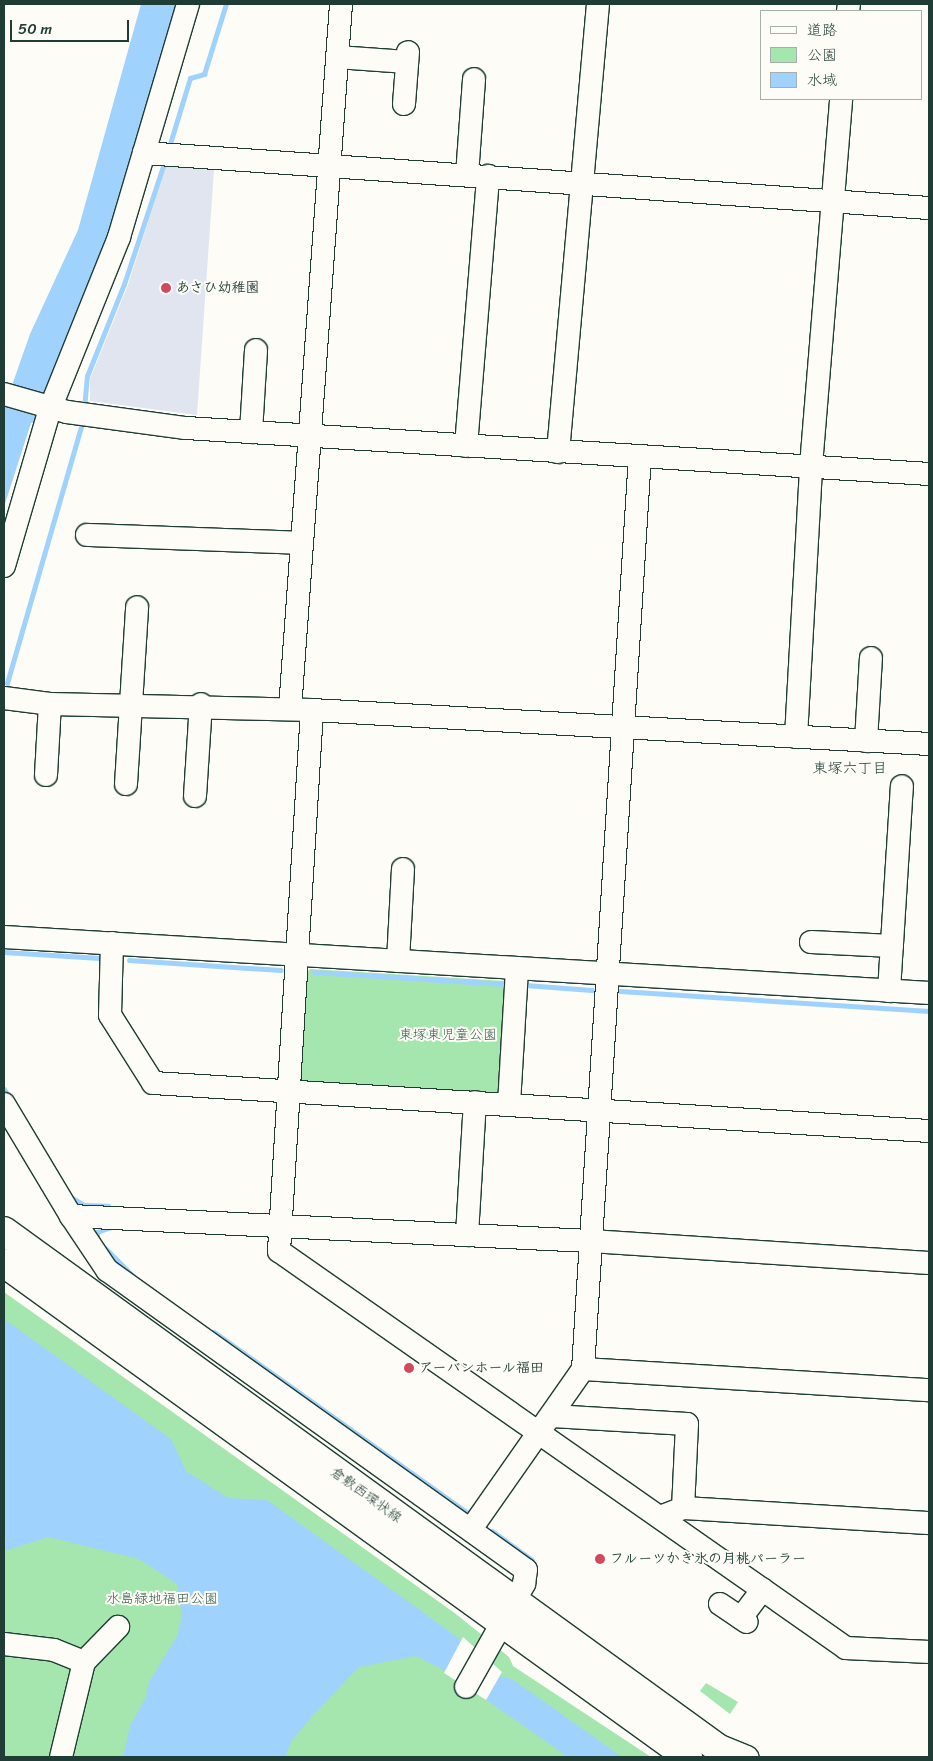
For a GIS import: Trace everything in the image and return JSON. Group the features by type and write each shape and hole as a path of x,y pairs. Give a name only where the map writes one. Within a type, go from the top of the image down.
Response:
{"main road":[{"name":"倉敷西環状線","path":"4,1231 508,1612"},
{"name":"倉敷西環状線","path":"4,1263 709,1752"}],"street":[{"path":"4,566 47,408 118,237 188,4"},
{"path":"340,4 302,544 298,954 279,1227 279,1251 546,1425 660,1517 846,1648 929,1652"},
{"path":"558,452 598,4"},
{"path":"337,58 408,57 404,104"},
{"path":"466,446 477,176 474,79"},
{"path":"796,737 811,466 841,100"},
{"path":"144,153 929,208"},
{"path":"252,432 256,350"},
{"path":"5,395 47,408 82,415 252,432 929,474"},
{"path":"471,1529 546,1425 583,1369 640,456"},
{"path":"87,536 302,544"},
{"path":"126,784 137,607"},
{"path":"866,741 871,658"},
{"path":"4,698 50,704 201,704 929,744"},
{"path":"46,775 50,704"},
{"path":"195,796 201,704"},
{"path":"889,991 902,786"},
{"path":"398,961 403,869"},
{"path":"4,937 929,994"},
{"path":"811,942 892,946"},
{"path":"112,943 110,1014 152,1082 929,1131"},
{"path":"509,1104 517,968"},
{"path":"467,1235 475,1102"},
{"path":"4,1104 71,1216 107,1270 526,1570 508,1612 466,1687"},
{"path":"71,1216 590,1241 929,1263"},
{"path":"583,1369 929,1390"},
{"path":"546,1425 687,1424 683,1508"},
{"path":"660,1517 683,1508 929,1523"},
{"path":"720,1604 744,1620 762,1589"},
{"path":"61,1757 84,1662 118,1627"},
{"path":"4,1644 54,1650 84,1662"},
{"path":"709,1752 748,1757"}],"shaded area":[{"name":"あさひ幼稚園","path":"166,166 214,170 197,415 90,401 90,379 128,285"}],"green space":[{"name":"東塚東児童公園","path":"310,969 505,981 510,989 499,1096 301,1083 303,977"},
{"name":"水島緑地福田公園","path":"4,1292 456,1614 509,1657 513,1666 651,1757 4,1757"},
{"path":"706,1683 738,1702 730,1714 700,1691"}],"water":[{"path":"141,4 176,4 130,160 124,195 36,422 31,423 4,507 4,408 30,334 78,230"},
{"path":"4,1319 171,1439 186,1471 228,1498 267,1500 495,1665 502,1677 512,1679 622,1757 568,1757 442,1669 416,1656 359,1667 292,1740 285,1757 123,1757 130,1726 146,1697 149,1682 177,1636 182,1617 177,1584 139,1559 48,1537 4,1551"}],"pier":[{"path":"463,1637 502,1672 486,1700 444,1673"}],"waterway":[{"path":"169,147 190,78 204,74 226,4"},
{"path":"84,409 87,376 124,284 164,163"},
{"path":"7,683 83,420"},
{"path":"4,952 100,958"},
{"path":"129,960 281,970"},
{"path":"314,972 504,984"},
{"path":"525,985 592,990"},
{"path":"620,991 929,1011"},
{"path":"4,1089 9,1098"},
{"path":"71,1197 84,1205 108,1206"},
{"path":"97,1238 97,1232 111,1227"},
{"path":"105,1248 131,1274"},
{"path":"214,1332 468,1513"},
{"path":"492,1531 532,1560"}],"place":[{"name":"あさひ幼稚園","path":"166,288"},
{"name":"アーバンホール福田","path":"409,1368"},
{"name":"フルーツかき氷の月桃パーラー","path":"600,1559"}],"district":[{"name":"東塚六丁目","path":"850,769"}]}
